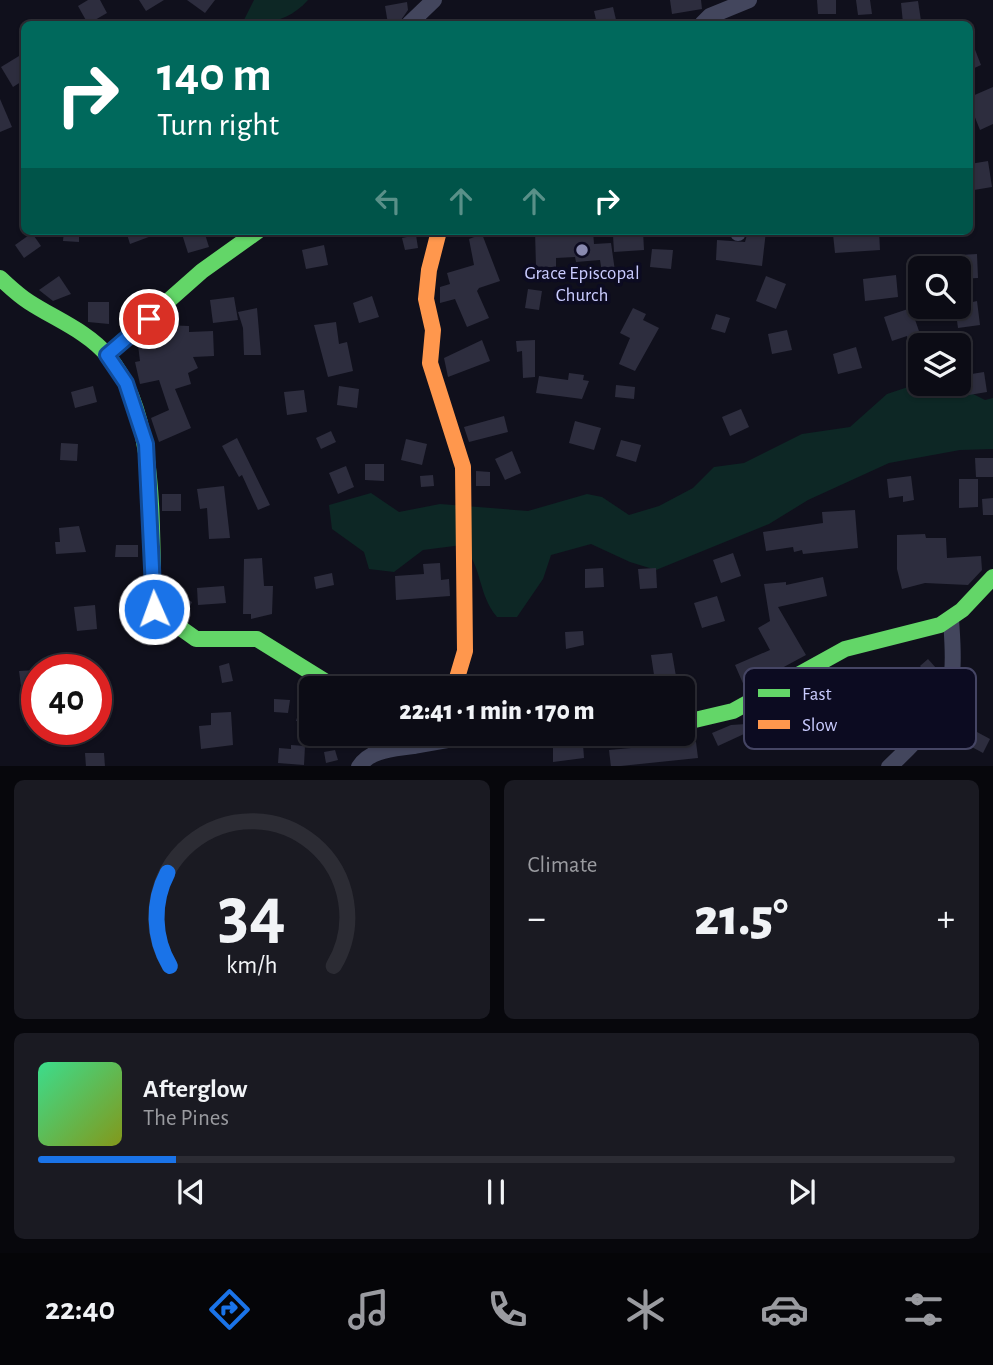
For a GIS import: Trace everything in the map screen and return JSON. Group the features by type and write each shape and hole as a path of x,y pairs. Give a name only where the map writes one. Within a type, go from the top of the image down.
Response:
{"street":[{"path":"412,21 434,0"},
{"path":"705,21 710,16 726,17 749,0"},
{"path":"107,355 202,271 252,235"},
{"path":"438,235 429,270 426,299 433,330 430,363 463,467 466,656 458,676"},
{"path":"0,278 27,301 77,330 107,355 126,383 146,444 154,609 195,639 257,639 317,676"},
{"path":"811,668 839,652 870,641 912,637 951,619 993,576"},
{"path":"951,619 952,668"},
{"path":"695,721 723,716 744,706"},
{"path":"359,766 363,761 396,746"},
{"path":"889,766 908,749"}],"green space":[{"path":"254,0 308,0 294,12 279,19 244,20"},
{"path":"908,387 908,396 971,396 971,393 985,400 993,398 993,449 960,450 889,463 808,500 769,524 656,570 630,562 591,544 551,555 543,579 517,617 497,617 486,599 474,562 462,545 423,550 394,572 369,569 364,552 332,529 329,505 371,493 399,512 440,504 528,511 587,494 602,497 629,515 659,506 693,488 714,467 744,463 802,434 850,427 887,394"}],"building":[{"path":"88,0 100,0 107,13 93,21 86,21 78,6"},
{"path":"139,0 164,0 146,11"},
{"path":"187,0 215,0 205,13"},
{"path":"670,0 701,0 702,9 672,14"},
{"path":"817,0 836,0 836,14 818,14"},
{"path":"856,0 870,0 872,14 858,15"},
{"path":"918,1 921,21 903,21 901,3"},
{"path":"407,2 408,10 400,21 388,21 385,6"},
{"path":"613,7 616,21 596,21 594,11"},
{"path":"973,45 981,65 973,69"},
{"path":"19,56 21,82 13,87 1,67"},
{"path":"993,87 993,124 980,130 973,112 973,96"},
{"path":"0,99 12,127 0,132"},
{"path":"988,161 992,187 974,190 973,164"},
{"path":"33,235 41,246 24,258 15,245"},
{"path":"64,235 79,235 79,242 63,241"},
{"path":"127,235 154,235 130,244"},
{"path":"182,235 205,235 209,247 188,253"},
{"path":"416,235 418,248 405,250 402,238"},
{"path":"482,235 500,281 479,288 477,291 489,318 467,327 455,299 440,303 440,287 450,284 447,273 474,265 469,239"},
{"path":"535,235 593,235 594,244 611,243 615,271 602,273 600,260 576,262 575,257 556,258 556,267 536,267"},
{"path":"613,235 643,235 644,250 614,252"},
{"path":"747,235 766,235 762,266 716,260 717,240 745,242"},
{"path":"833,235 879,235 880,250 835,253"},
{"path":"324,245 328,265 306,269 302,250"},
{"path":"652,249 673,250 671,269 650,267"},
{"path":"977,254 978,278 971,278 971,256 943,256"},
{"path":"896,275 898,297 865,301 863,279"},
{"path":"59,276 71,294 53,301 39,290"},
{"path":"766,276 786,284 776,309 756,301"},
{"path":"528,289 542,291 539,310 525,308"},
{"path":"153,293 153,296 136,312 135,295"},
{"path":"372,296 379,317 359,323 353,303"},
{"path":"234,297 238,320 213,323 210,300"},
{"path":"977,301 980,325 958,328 957,319 971,319 971,302"},
{"path":"88,302 109,302 109,324 88,322"},
{"path":"257,308 261,355 244,355 243,328 238,312"},
{"path":"633,308 646,314 643,320 659,328 635,371 619,364 630,338 620,333"},
{"path":"908,309 908,319 915,319 920,333 908,333 908,340 907,336 892,341 884,317"},
{"path":"716,314 730,318 725,333 711,329"},
{"path":"336,322 339,344 347,342 353,371 328,377 314,325"},
{"path":"164,325 189,326 189,332 213,331 214,356 193,357 198,368 188,373 191,384 175,389 191,428 159,442 151,418 169,410 159,380 140,384 135,362 140,361 138,345 149,335 164,334"},
{"path":"787,330 792,350 772,354 768,334"},
{"path":"482,340 490,361 448,377 444,358"},
{"path":"535,340 535,377 523,378 522,351 517,352 516,341"},
{"path":"856,347 862,368 838,374 833,354"},
{"path":"984,372 987,392 971,395 971,374"},
{"path":"569,373 584,375 583,380 589,381 582,399 536,393 539,376 568,380"},
{"path":"616,385 635,387 634,399 615,397"},
{"path":"93,386 97,402 75,408 71,392"},
{"path":"339,386 359,389 357,408 337,405"},
{"path":"304,390 307,412 287,415 284,392"},
{"path":"741,409 749,427 730,436 722,417"},
{"path":"504,416 508,432 469,442 464,427"},
{"path":"575,421 601,428 594,450 569,443"},
{"path":"331,431 336,442 321,449 316,438"},
{"path":"237,438 270,505 258,510 242,475 239,477 222,446"},
{"path":"406,439 427,444 422,465 401,460"},
{"path":"621,440 641,445 636,462 616,456"},
{"path":"61,443 78,444 77,461 60,460"},
{"path":"512,451 521,473 505,480 495,459"},
{"path":"975,458 993,458 993,477 976,477"},
{"path":"365,464 384,464 384,481 365,480"},
{"path":"346,466 354,487 338,494 329,473"},
{"path":"476,471 490,472 490,486 476,486"},
{"path":"433,475 434,486 421,487 420,476"},
{"path":"911,476 914,500 903,502 903,496 889,498 887,479"},
{"path":"959,479 978,479 978,507 959,508"},
{"path":"224,486 230,538 209,539 207,508 200,509 197,489"},
{"path":"162,494 181,494 181,511 162,511"},
{"path":"993,498 993,515 983,515 982,499"},
{"path":"855,510 858,548 803,554 802,550 794,552 793,547 766,551 763,532 823,523 822,512"},
{"path":"79,526 86,552 56,554 55,542 60,542 59,528"},
{"path":"925,534 926,538 946,538 947,558 981,556 982,570 968,585 925,583 902,589 897,569 897,535"},
{"path":"116,545 138,545 138,557 115,557"},
{"path":"733,553 741,576 721,583 713,560"},
{"path":"262,558 264,586 273,586 272,614 251,619 251,614 243,614 244,559"},
{"path":"440,563 441,580 449,579 450,596 396,600 395,576 424,574 423,564"},
{"path":"603,568 604,587 585,588 585,569"},
{"path":"656,568 657,588 640,589 638,569"},
{"path":"332,573 334,585 316,589 314,577"},
{"path":"823,577 827,596 778,607 806,655 782,668 744,668 744,686 735,665 770,650 758,628 770,621 764,584 786,582 786,585"},
{"path":"224,586 226,603 198,605 197,588"},
{"path":"176,594 192,602 186,615 171,605"},
{"path":"717,596 725,621 702,628 694,603"},
{"path":"95,605 97,629 77,631 74,607"},
{"path":"583,631 584,645 566,649 565,632"},
{"path":"672,653 676,676 654,676 651,655"},
{"path":"928,659 936,668 922,668 920,666"},
{"path":"229,663 233,681 222,683 219,666"},
{"path":"274,699 290,700 288,713 274,712"},
{"path":"231,712 233,745 201,749 199,726 211,725 211,713"},
{"path":"744,724 744,734 718,746 712,733 731,725"},
{"path":"977,732 990,739 983,753 976,749"},
{"path":"696,742 698,758 611,766 609,750 695,746"},
{"path":"291,745 305,746 304,765 278,763 279,748 291,749"},
{"path":"583,746 584,758 553,762 553,748"},
{"path":"335,750 338,760 326,763 324,752"},
{"path":"85,753 104,753 105,766 86,766"}],"traffic: fast":[{"path":"107,355 202,271 252,235"},
{"path":"0,278 25,299 100,347 125,382 137,411 149,477 154,609 196,639 257,639 317,676"},
{"path":"811,668 845,649 940,625 962,610 993,577"},
{"path":"695,720 733,711 744,705"}],"traffic: slow":[{"path":"438,235 429,270 426,299 433,330 430,363 463,467 465,651 458,676"}],"place":[{"name":"Grace Episcopal Church","path":"582,250"}],"route":[{"path":"149,319 107,355 126,383 130,402 146,444 154,609"}]}
